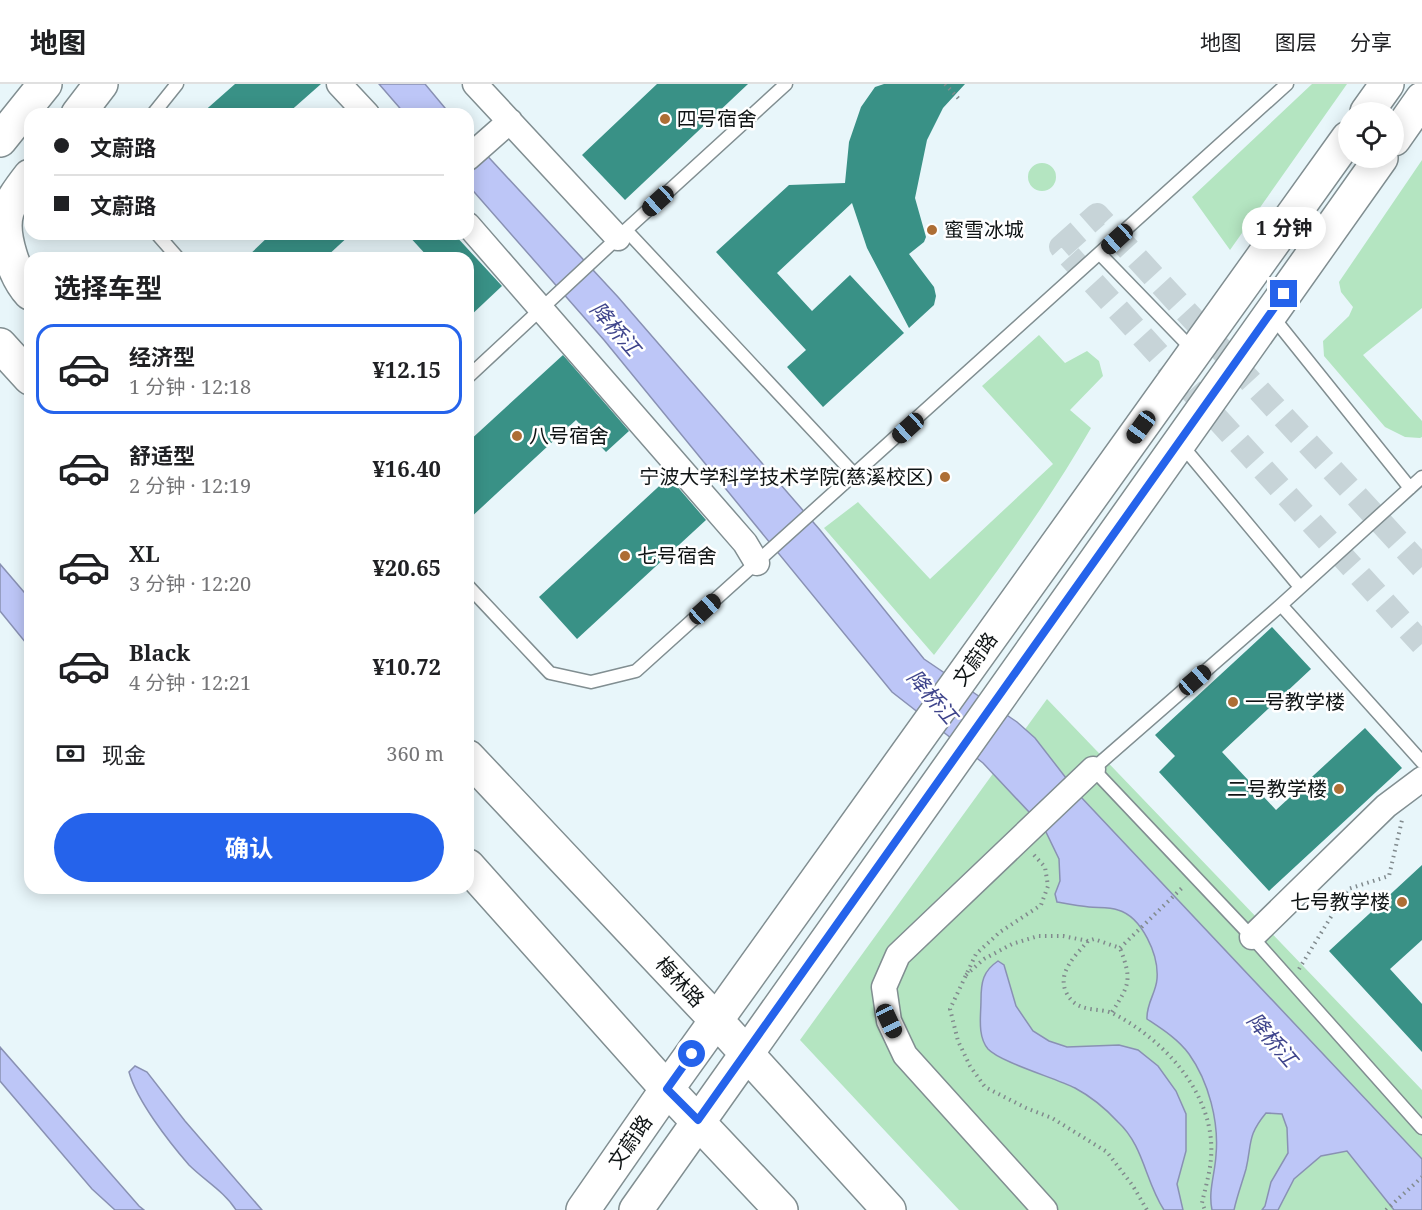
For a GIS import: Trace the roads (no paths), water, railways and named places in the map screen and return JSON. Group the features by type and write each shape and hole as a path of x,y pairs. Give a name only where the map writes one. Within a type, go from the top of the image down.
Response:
{"main road":[{"path":"26,108 45,84"},
{"path":"83,108 101,84"},
{"path":"1374,102 1388,84"},
{"path":"1404,125 1422,99"},
{"path":"0,140 24,110"},
{"name":"文蔚路","path":"583,1210 716,1020 1338,152"},
{"name":"文蔚路","path":"636,1210 1374,168"},
{"path":"24,186 7,213 6,240 24,283"},
{"path":"0,345 24,371"},
{"name":"梅林路","path":"474,763 716,1020 890,1210"},
{"path":"474,873 667,1089 781,1210"}],"street":[{"path":"339,84 361,108"},
{"path":"475,84 622,234"},
{"path":"474,153 510,121"},
{"path":"474,232 760,560"},
{"path":"1045,1210 905,1055 889,1021 884,987 897,955 1092,770"},
{"path":"1252,937 1386,807 1422,779"}],"lane":[{"path":"158,108 177,84"},
{"path":"474,371 786,84"},
{"path":"474,592 550,673 591,682 636,671 1287,84"},
{"path":"622,234 855,475"},
{"path":"162,240 173,252"},
{"path":"1100,254 1194,352"},
{"path":"1270,314 1410,488"},
{"path":"1179,441 1300,587"},
{"path":"1422,477 1281,605 1092,770 1252,937 1422,1128"},
{"path":"1281,605 1422,762"}],"water":[{"path":"379,84 425,84 445,108 400,108"},
{"name":"降桥江","path":"474,141 618,297 820,530 924,659 1017,722 1035,738 1080,796 1422,1159 1422,1210 1394,1210 1347,1151 1321,1156 1294,1179 1278,1210 1262,1210 1271,1182 1288,1153 1287,1128 1282,1114 1266,1113 1251,1140 1246,1169 1234,1210 1212,1210 1211,1189 1217,1142 1211,1103 1202,1077 1189,1054 1175,1039 1147,1019 1157,979 1157,969 1152,948 1141,929 1127,914 1118,910 1057,902 1055,894 1060,881 1059,859 1044,828 983,763 892,692 604,340 474,192"},
{"path":"0,564 24,592 24,641 0,611"},
{"path":"998,961 1004,965 1016,1006 1033,1031 1049,1041 1067,1047 1119,1045 1138,1050 1158,1066 1176,1091 1186,1114 1186,1151 1177,1184 1183,1210 1164,1210 1127,1131 1098,1103 1075,1088 1004,1059 988,1049 981,1032 982,988 986,973"},
{"path":"0,1047 144,1210 115,1210 92,1189 0,1081"},
{"path":"135,1066 147,1072 185,1121 262,1210 236,1210 220,1192 189,1165 163,1133 139,1096 129,1072"}],"tunnel":[{"path":"1422,567 1097,215 1061,247 1422,644"}],"place":[{"name":"四号宿舍","path":"665,119"},
{"name":"蜜雪冰城","path":"932,230"},
{"name":"八号宿舍","path":"517,436"},
{"name":"宁波大学科学技术学院(慈溪校区)","path":"945,477"},
{"name":"七号宿舍","path":"625,556"},
{"name":"一号教学楼","path":"1233,702"},
{"name":"二号教学楼","path":"1339,789"},
{"name":"七号教学楼","path":"1402,902"}]}
